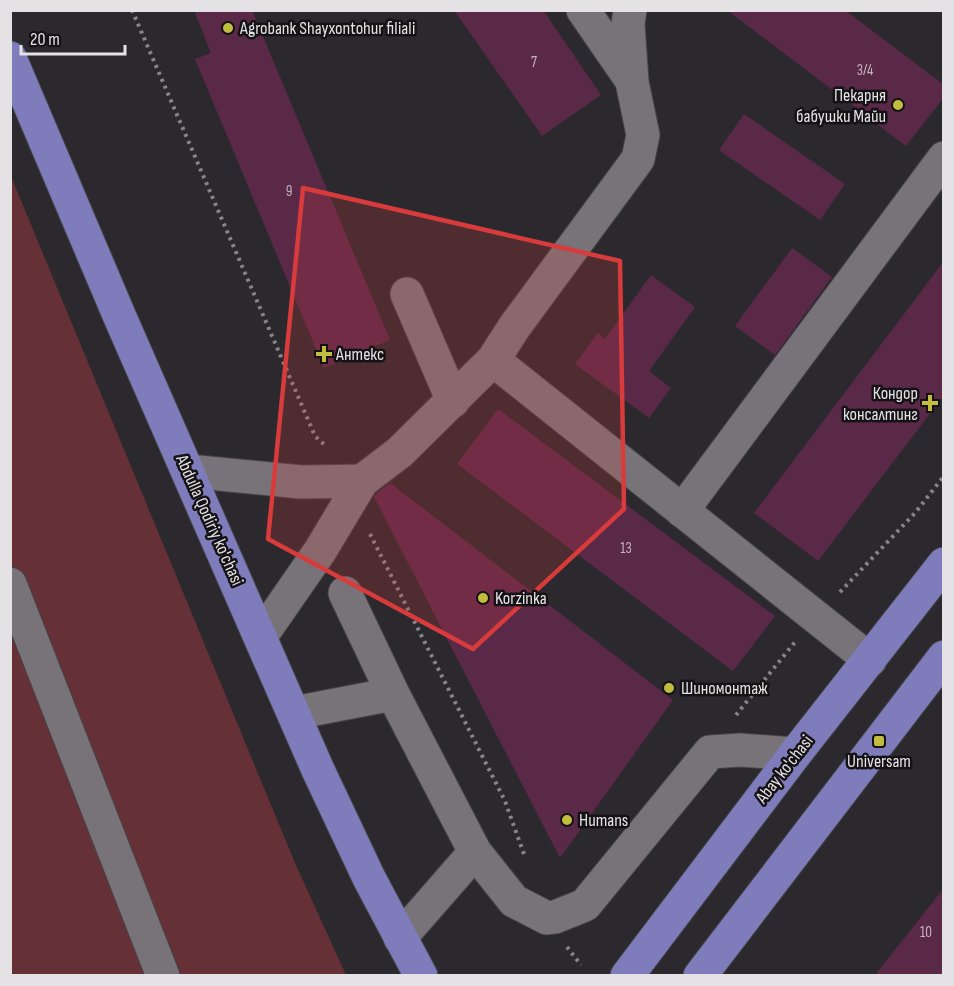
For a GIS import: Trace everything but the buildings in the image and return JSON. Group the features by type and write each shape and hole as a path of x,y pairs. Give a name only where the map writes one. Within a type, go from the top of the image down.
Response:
{"main road":[{"name":"Abdulla Qodiriy ko'chasi","path":"10,58 119,315 294,712 369,878 421,975"},
{"name":"Abay ko'chasi","path":"627,975 795,754 944,564"},
{"path":"700,975 944,657"}],"street":[{"path":"583,10 632,82"},
{"path":"261,636 320,551 362,481 400,452 493,360 515,326 638,159 643,135 632,82 628,24 630,10"},
{"path":"682,511 944,158"},
{"path":"407,294 453,401"},
{"path":"493,360 870,660"},
{"path":"188,471 301,482 362,481"},
{"path":"10,585 163,975"},
{"path":"345,593 393,694 475,852 514,901 547,918 585,905 710,752 740,750 795,754"},
{"path":"294,712 393,694"},
{"path":"400,938 475,852"}],"path":[{"path":"915,513 944,476"}],"highlighted area":[{"path":"303,188 620,261 624,509 473,649 268,539"}],"shaded area":[{"path":"10,174 295,863 346,975 11,975"}],"place":[{"name":"Agrobank Shayxontohur filiali","path":"228,28"},
{"name":"Пекарня бабушки Майи","path":"898,105"},
{"name":"Антекс","path":"324,354"},
{"name":"Кондор консалтинг","path":"930,403"},
{"name":"Korzinka","path":"483,598"},
{"name":"Шиномонтаж","path":"669,688"},
{"name":"Universam","path":"879,741"},
{"name":"Humans","path":"567,820"}]}
